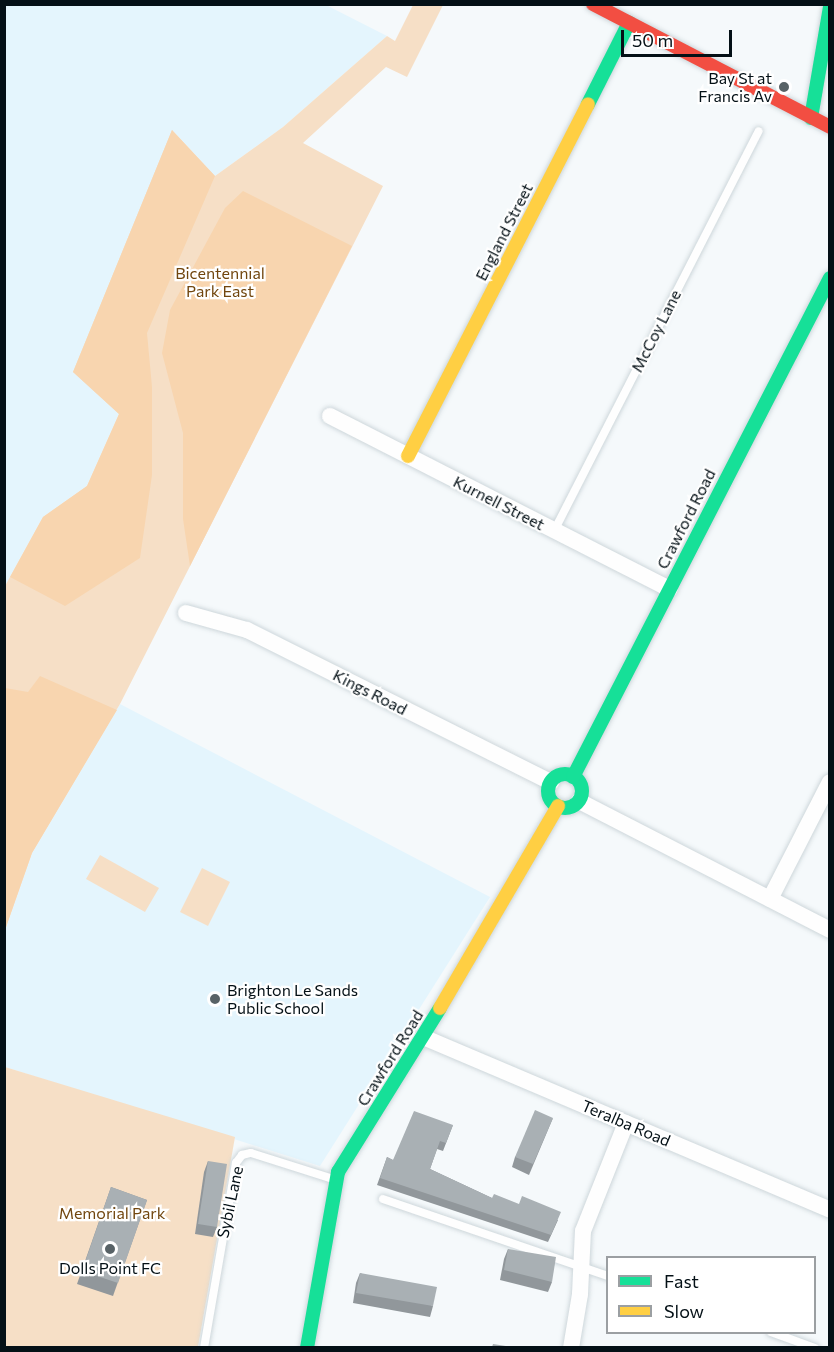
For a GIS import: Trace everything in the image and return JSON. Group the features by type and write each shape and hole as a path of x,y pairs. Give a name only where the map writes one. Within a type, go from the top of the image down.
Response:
{"street":[{"path":"593,4 830,127"},
{"path":"812,117 830,7"},
{"name":"England Street","path":"408,456 629,23"},
{"name":"Crawford Road","path":"573,777 830,278"},
{"name":"Kurnell Street","path":"330,416 669,589"},
{"name":"Kings Road","path":"186,613 247,630 551,782"},
{"path":"561,775 573,777 581,787 579,801 570,807 558,806 549,796 551,782 561,775"},
{"path":"770,899 830,782"},
{"path":"579,801 830,930"},
{"name":"Crawford Road","path":"307,1347 336,1180 423,1037 558,806"},
{"name":"Teralba Road","path":"423,1037 830,1210"},
{"path":"571,1347 583,1231 626,1123"}],"lane":[{"name":"McCoy Lane","path":"554,531 759,131"},
{"name":"Sybil Lane","path":"204,1347 236,1163 242,1155 251,1153 336,1180"},
{"path":"383,1199 606,1275"},
{"path":"777,1334 814,1347"}],"shaded area":[{"path":"5,5 326,5 387,36 283,127 215,176 173,131 119,414 87,486 43,517 5,586"},
{"name":"Brighton Le Sands Public School","path":"120,704 490,897 320,1166 5,1067 5,930 32,853"}],"green space":[{"name":"Bicentennial Park East","path":"413,5 443,5 407,77 386,67 303,143 383,186 120,704 32,853 5,930 5,586 43,517 87,486 119,414 73,372 172,130 215,176 283,127 387,36 395,41"},
{"path":"172,130 215,176 147,333 152,387 152,475 140,558 65,606 10,577 43,517 87,486 119,414 73,372"},
{"path":"243,191 352,246 190,566 183,519 183,433 162,353 170,310 225,208"},
{"path":"40,676 117,710 32,853 5,930 5,688 28,692"},
{"path":"100,855 159,888 145,912 86,879"},
{"path":"202,868 230,882 208,926 180,912"},
{"name":"Memorial Park","path":"5,1067 235,1137 198,1347 5,1347"}],"building":[{"path":"535,1110 553,1118 533,1164 515,1157"},
{"path":"414,1111 453,1125 446,1143 440,1141 430,1169 492,1198 494,1194 519,1204 522,1196 561,1212 551,1235 380,1178 387,1157 393,1160"},
{"path":"208,1161 227,1164 217,1227 198,1224"},
{"name":"Dolls Point FC","path":"111,1187 147,1200 118,1283 82,1271"},
{"path":"508,1249 556,1257 552,1282 504,1270"},
{"path":"360,1273 437,1287 433,1306 356,1293"},
{"path":"493,1344 512,1347 492,1347"}],"traffic: fast":[{"path":"811,118 830,7"},
{"path":"588,104 629,23"},
{"path":"573,777 830,278"},
{"path":"565,774 577,779 582,791 577,803 565,808 553,803 548,791 553,779 565,774"},
{"path":"307,1348 338,1172 440,1008"}],"traffic: slow":[{"path":"408,456 588,104"},
{"path":"440,1008 558,806"}],"traffic: jam":[{"path":"593,4 830,127"}],"place":[{"name":"Bay St at Francis Av","path":"784,87"},
{"name":"Brighton Le Sands Public School","path":"215,999"},
{"name":"Dolls Point FC","path":"110,1249"}]}
